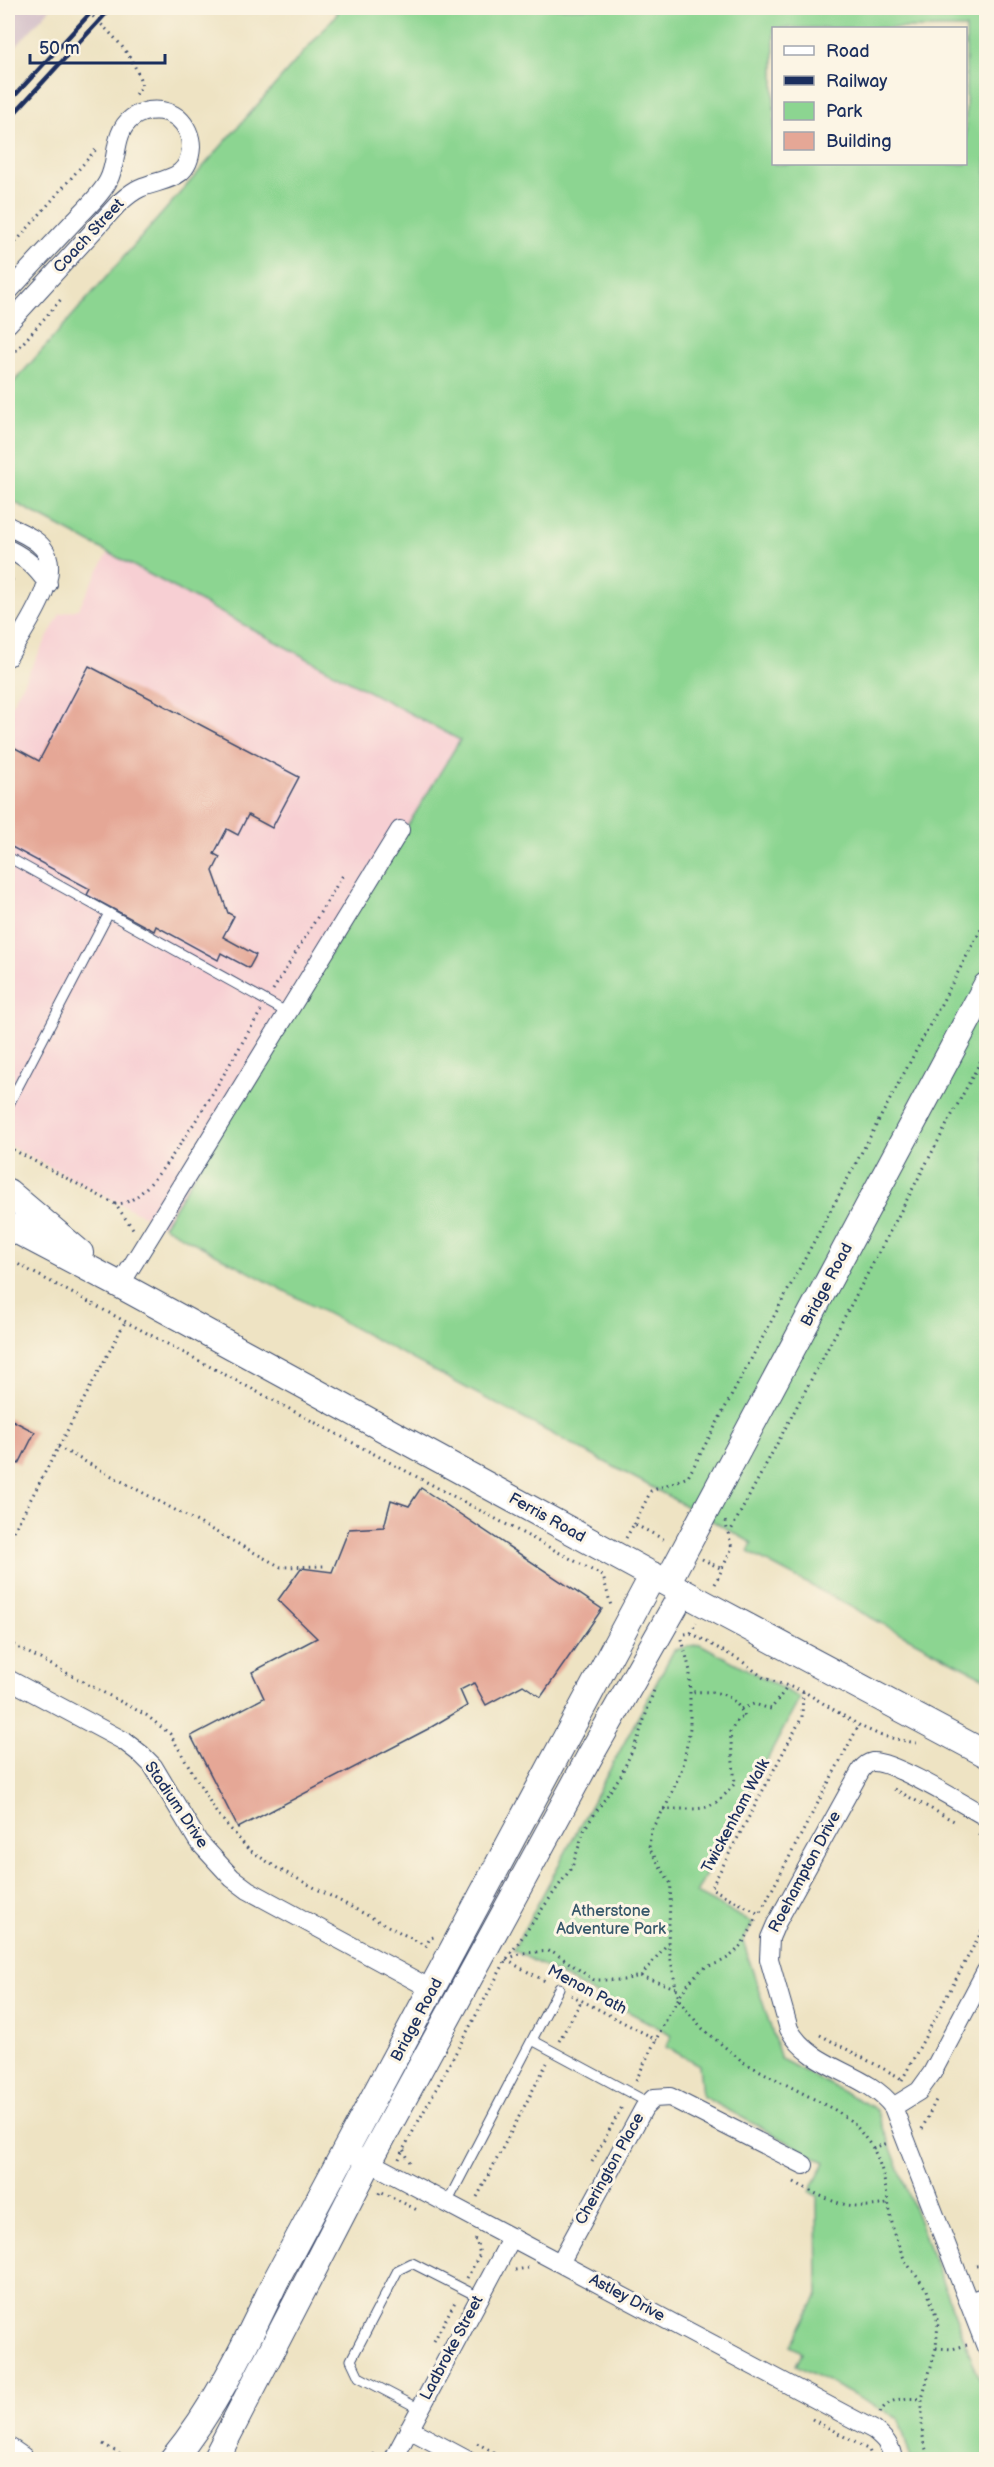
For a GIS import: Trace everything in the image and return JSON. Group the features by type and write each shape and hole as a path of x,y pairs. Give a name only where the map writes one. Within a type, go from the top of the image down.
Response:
{"street":[{"name":"Coach Street","path":"8,292 103,190 113,169 116,147 123,128 132,118 143,112 155,110 168,112 179,119 187,129 191,141 186,166 169,181 138,189 118,204 8,324"},
{"path":"8,526 32,538 43,547 49,558 48,584 8,656"},
{"path":"8,549 37,568 48,584"},
{"path":"114,1282 144,1245 400,830"},
{"name":"Bridge Road","path":"172,2460 196,2431 239,2357 276,2280 433,1990 668,1583 987,986"},
{"name":"Ferris Road","path":"8,1192 114,1282"},
{"name":"Ferris Road","path":"8,1226 114,1282 610,1566 668,1583 987,1754"},
{"name":"Bridge Road","path":"215,2460 369,2162 590,1756 668,1583"},
{"name":"Stadium Drive","path":"8,1679 124,1741 142,1755 153,1766 198,1841 232,1878 248,1890 433,1990"},
{"name":"Roehampton Drive","path":"985,2344 901,2095 877,2090 814,2056 794,2038 789,2029 769,1959 770,1938 776,1924 866,1764 872,1762 892,1767 987,1816"},
{"path":"901,2095 919,2091 932,2073 987,1971"},
{"name":"Cherington Place","path":"560,2263 644,2108 654,2098 670,2097 804,2165"},
{"name":"Astley Drive","path":"347,2150 874,2430 886,2440 891,2448 893,2460"},
{"name":"Ladbroke Street","path":"393,2460 512,2237"},
{"path":"969,2302 987,2296"},
{"path":"409,2429 467,2460"},
{"path":"8,2451 21,2460"}],"lane":[{"path":"8,857 288,1013"},
{"path":"8,1107 109,913"},
{"path":"447,2203 559,1988"},
{"path":"532,2040 649,2103"},
{"path":"420,2409 360,2377 351,2360 398,2270 412,2263 480,2297"}],"path":[{"path":"84,8 119,42 137,68 142,86 129,101"},
{"path":"8,251 103,142"},
{"path":"8,360 63,297"},
{"path":"8,570 12,580 8,592"},
{"path":"115,1204 128,1202 141,1193 165,1167 343,875"},
{"path":"613,1613 610,1566 651,1491 688,1477 987,920"},
{"path":"729,1535 987,1051"},
{"path":"8,1146 115,1204 144,1245"},
{"path":"8,1259 126,1322 610,1566"},
{"path":"8,1542 126,1322"},
{"path":"58,1447 281,1567 325,1566"},
{"path":"634,1524 722,1569"},
{"path":"691,1633 743,1662 764,1678 803,1691 858,1725 882,1736 920,1744"},
{"path":"675,1645 680,1634 690,1671 690,1728 683,1766 651,1830 649,1848 671,1884 668,1943 679,1999 703,2029 743,2062 835,2110 854,2123 873,2148 883,2174 894,2234 905,2261 927,2290 935,2307 939,2332 922,2399 924,2444 930,2460"},
{"path":"8,1642 146,1715 170,1734 216,1812 248,1849 277,1869 426,1946 430,1938 440,1935"},
{"path":"404,2149 506,1960 572,1867 585,1828 621,1775 638,1738 655,1686"},
{"path":"741,1709 754,1704 771,1709 788,1686"},
{"name":"Twickenham Walk","path":"759,1914 711,1888 802,1717 803,1691"},
{"path":"663,1809 706,1808 721,1800 735,1783 730,1732 738,1719 745,1717 737,1702 724,1694 690,1692"},
{"path":"629,2092 679,1999 699,1971 720,1962 735,1952 747,1936 858,1725"},
{"path":"884,1784 956,1822"},
{"path":"976,1833 987,1839"},
{"path":"759,1914 776,1924"},
{"path":"901,2095 987,1923"},
{"path":"640,1976 668,1943"},
{"path":"506,1960 522,1953 552,1951 594,1980 623,1980 640,1976 676,1988"},
{"name":"Menon Path","path":"506,1960 657,2040"},
{"path":"477,2197 582,2000"},
{"path":"816,2033 901,2095 924,2135"},
{"path":"804,2165 794,2182 831,2202 866,2207 887,2203"},
{"path":"976,2268 980,2265 987,2265"},
{"path":"936,2348 952,2349 985,2344"},
{"path":"863,2447 874,2430 884,2405 905,2398 922,2399"},
{"path":"103,2444 131,2460"},
{"path":"119,2460 122,2454"}],"shaded area":[{"path":"8,8 51,8 8,55"},
{"path":"108,553 460,740 163,1226 8,1145 8,711 60,614 78,609"}],"green space":[{"path":"332,8 986,8 986,1679 748,1552 752,1543 648,1485 163,1226 460,740 8,499 8,389 338,13"},
{"name":"Atherstone Adventure Park","path":"700,1644 800,1698 696,1893 753,1923 743,1941 781,2059 876,2109 986,2396 986,2459 911,2459 899,2419 796,2365 802,2352 791,2346 818,2295 817,2196 810,2192 825,2162 702,2096 699,2065 666,2047 672,2035 513,1950 674,1650"}],"building":[{"path":"89,666 299,777 272,828 248,815 238,835 227,829 214,854 220,857 213,871 228,913 234,916 223,937 256,955 249,968 221,953 218,960 156,926 154,931 87,895 90,889 8,845 8,744 39,761"},
{"path":"8,1418 35,1432 19,1464 8,1458"},
{"path":"421,1488 602,1609 541,1697 523,1685 486,1705 474,1683 460,1690 467,1706 428,1729 238,1828 191,1736 264,1698 252,1672 317,1638 278,1600 301,1568 332,1572 349,1529 384,1527 391,1500 409,1506"}],"railway":[{"path":"8,103 95,8"},
{"path":"8,120 111,8"}]}
